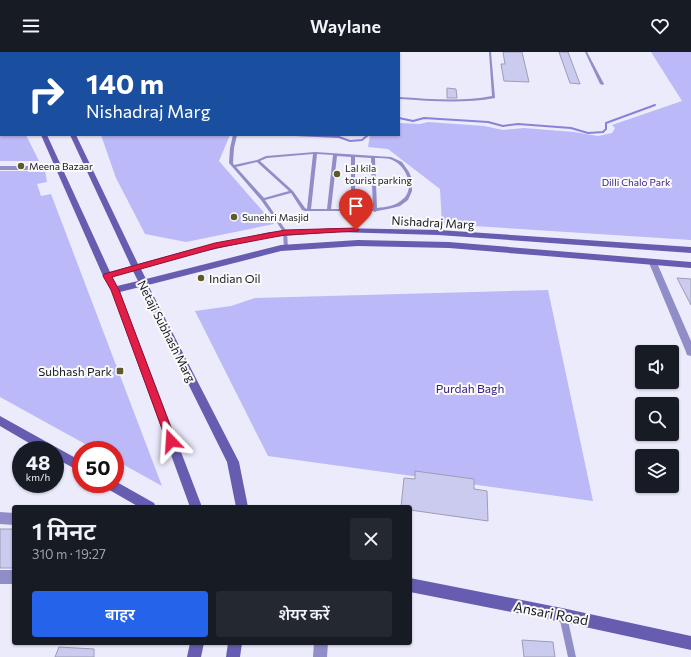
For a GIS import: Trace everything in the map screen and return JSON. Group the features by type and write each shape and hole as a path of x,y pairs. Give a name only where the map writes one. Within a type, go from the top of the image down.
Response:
{"main road":[{"path":"44,136 107,276 115,290 195,505"},
{"name":"Netaji Subhash Marg","path":"73,136 143,283 233,462 242,505"},
{"name":"Nishadraj Marg","path":"107,276 215,246 285,232 356,230 438,233 640,248 691,250"},
{"name":"Nishadraj Marg","path":"115,290 227,260 286,248 358,243 449,245 691,265"},
{"path":"0,421 35,441"},
{"path":"124,492 147,505"},
{"name":"Ansari Road","path":"412,585 562,615 691,643"},
{"path":"194,657 197,645"},
{"path":"233,657 235,645"}],"street":[{"path":"0,168 58,168"},
{"path":"653,263 691,352"},
{"path":"0,518 12,519"},
{"path":"0,577 12,577"},
{"path":"320,657 321,645"}],"lane":[{"path":"400,98 455,101 479,100 494,97 490,52"},
{"path":"586,52 602,84"},
{"path":"235,136 231,160 233,166 263,199 285,232 286,248"},
{"path":"233,166 258,161 262,158 315,153 390,158 397,160 408,171 411,180 410,192 406,199 398,205 375,211 303,209 292,192 258,161"},
{"path":"309,210 315,153"},
{"path":"329,210 335,154"},
{"path":"353,155 353,210"},
{"path":"373,157 375,211"},
{"path":"263,199 292,192"},
{"path":"562,615 572,657"}],"green space":[{"name":"Dilli Chalo Park","path":"651,52 691,52 691,240 442,224 440,189 388,149 368,147 370,136 400,136 400,123 420,124 428,122 484,126 503,130 524,128 574,132 598,136 612,133 615,128 612,125 682,101"},
{"path":"0,136 26,136 39,161 0,161"},
{"path":"101,136 230,136 219,161 274,224 186,242 145,234 116,178"},
{"path":"0,171 45,171 47,182 37,184 41,196 51,194 162,486 124,465 124,441 80,441 0,397"},
{"name":"Purdah Bagh","path":"548,290 593,501 268,456 195,311 231,306 255,298"}],"building":[{"path":"503,52 522,52 529,82 504,81 501,64 505,64"},
{"path":"559,52 568,52 580,84 570,83"},
{"path":"447,88 456,89 457,98 447,98"},
{"path":"677,278 691,279 691,305"},
{"path":"415,471 474,479 474,489 487,491 488,521 412,510 412,505 401,505 404,478 415,479"},
{"path":"0,529 12,529 12,568 0,568"},
{"path":"522,640 553,642 555,657 524,657"},
{"path":"59,647 94,649 94,657 55,657"}],"waterway":[{"path":"400,118 413,121 424,118 488,122 503,126 518,124 571,128 588,133 603,132 606,129 606,123 655,105"},
{"path":"318,136 339,137 350,141 362,140 367,136"}],"place":[{"name":"Meena Bazaar","path":"21,166"},
{"name":"Lal kila tourist parking","path":"337,174"},
{"name":"Sunehri Masjid","path":"234,217"},
{"name":"Indian Oil","path":"201,278"},
{"name":"Subhash Park","path":"120,371"}],"route":[{"path":"171,441 115,290 107,276 215,246 285,232 356,230"}]}
